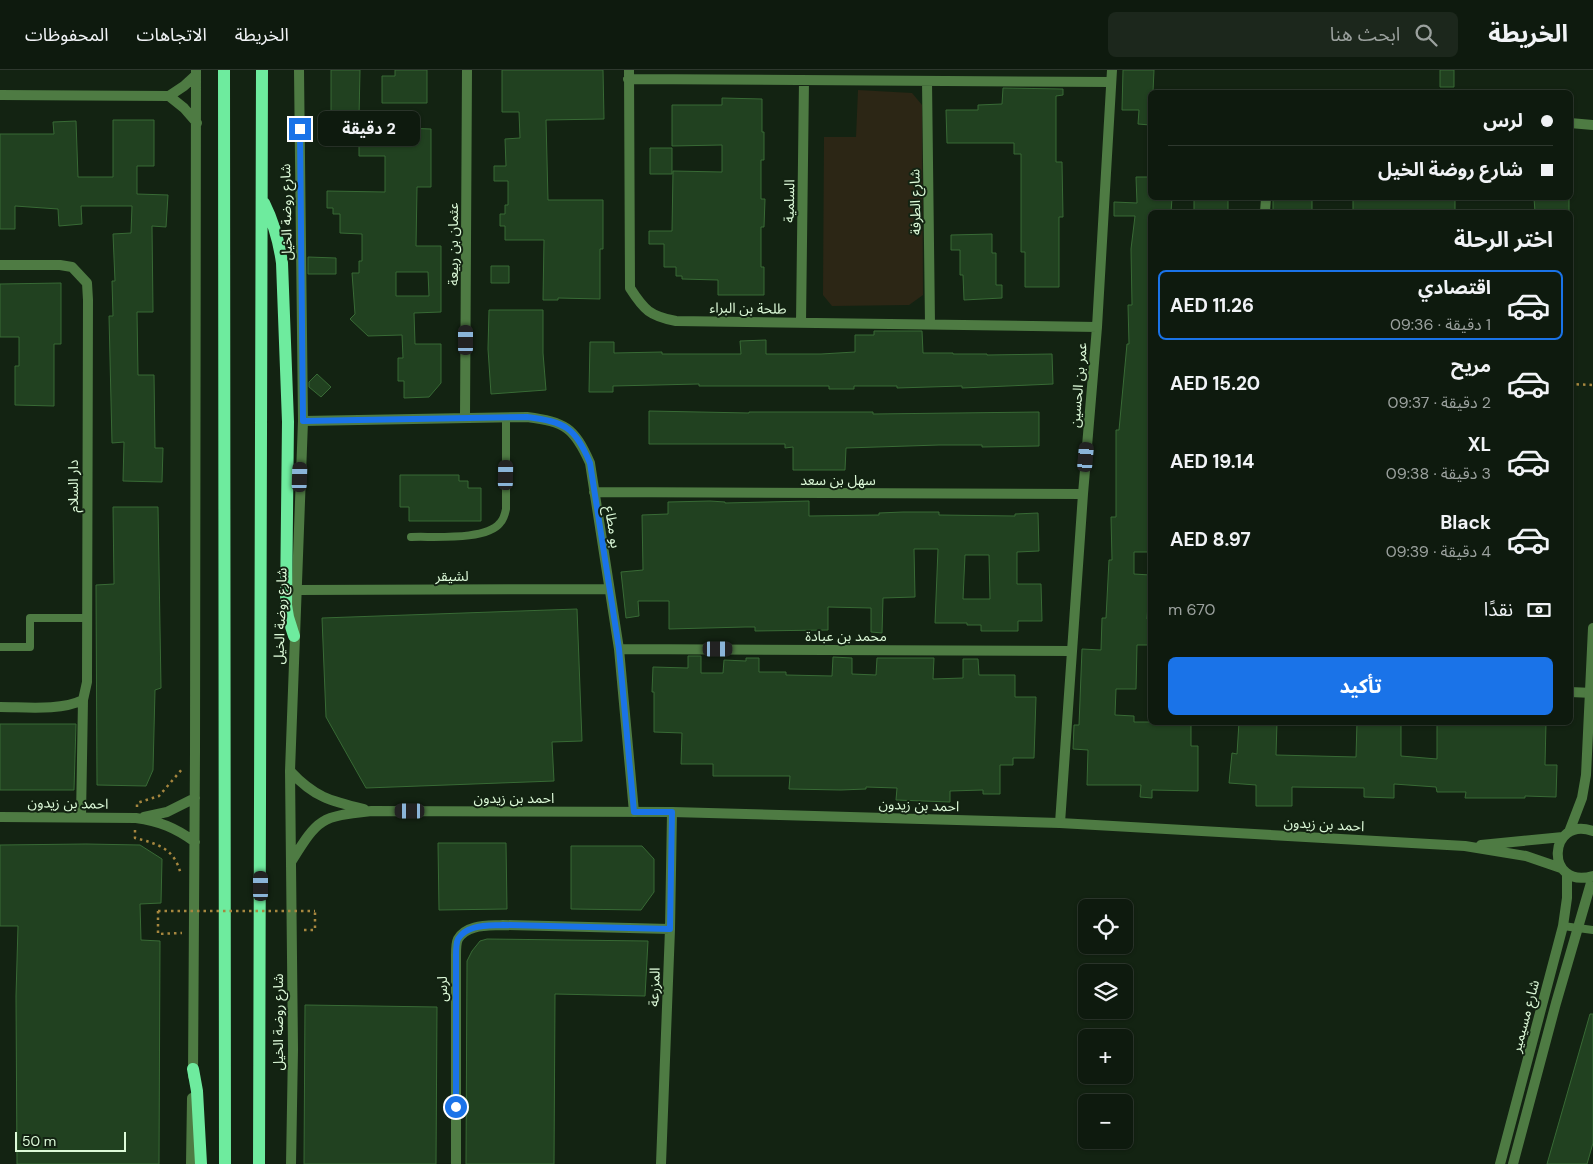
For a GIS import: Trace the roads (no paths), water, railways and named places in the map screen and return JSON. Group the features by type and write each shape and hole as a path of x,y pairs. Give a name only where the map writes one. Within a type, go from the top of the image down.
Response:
{"main road":[{"path":"224,70 225,1164"},
{"name":"شارع روضة الخيل","path":"259,1164 262,70"},
{"path":"262,198 280,242 282,263 288,422 286,605 294,636"},
{"path":"193,1068 197,1091 201,1164"}],"street":[{"name":"شارع روضة الخيل","path":"291,1164 293,1049 290,771 303,421 299,70"},
{"name":"عثمان بن ربيعة","path":"466,418 467,70"},
{"name":"عمر بن الحسين","path":"1060,823 1082,494 1097,327 1112,70"},
{"path":"169,96 196,73"},
{"path":"191,1164 195,798 196,73"},
{"path":"629,74 804,80 1111,82"},
{"name":"طلحة بن البراء","path":"629,74 630,288 645,310 659,318 676,321 1097,327"},
{"name":"السلمية","path":"801,323 804,80"},
{"name":"شارع الطرفة","path":"927,81 930,324"},
{"path":"0,95 169,96 184,108 197,123"},
{"path":"1573,123 1593,125"},
{"name":"دار السلام","path":"0,265 60,265 72,267 87,283 87,682 82,700 81,817"},
{"name":"بو مطاع","path":"303,421 527,417 550,420 570,429 581,442 590,463 619,649 634,812"},
{"name":"سهل بن سعد","path":"594,492 1082,494"},
{"name":"لشيقر","path":"296,590 609,590"},
{"path":"1566,834 1582,798 1586,775 1593,628"},
{"name":"محمد بن عبادة","path":"619,649 1072,651"},
{"path":"1573,692 1591,693"},
{"path":"0,707 62,706 82,700"},
{"name":"احمد بن زيدون","path":"290,771 303,786 318,795 335,802 372,811"},
{"name":"احمد بن زيدون","path":"136,818 167,812 195,798"},
{"name":"احمد بن زيدون","path":"291,862 313,829 321,822 336,815 372,811 672,812 1060,823 1465,846 1526,856 1564,871 1575,878 1593,876"},
{"name":"المزرعة","path":"661,1164 670,929 672,812"},
{"name":"احمد بن زيدون","path":"0,816 136,818 152,820 182,832 194,842"},
{"name":"احمد بن زيدون","path":"1465,846 1566,834 1584,828 1593,831"},
{"name":"شارع مسيمير","path":"1500,1164 1563,926 1567,898 1564,871 1558,860 1557,852 1559,844 1566,834"},
{"name":"شارع مسيمير","path":"1513,1164 1556,1003 1593,876"},
{"name":"لرس","path":"456,1164 456,955 458,940 465,932 476,926 503,925 670,929"}],"lane":[{"path":"411,537 475,535 490,531 499,525 504,517 506,508 506,417"},
{"path":"0,648 30,648 30,618 87,618"},
{"path":"1563,926 1593,930"}]}
